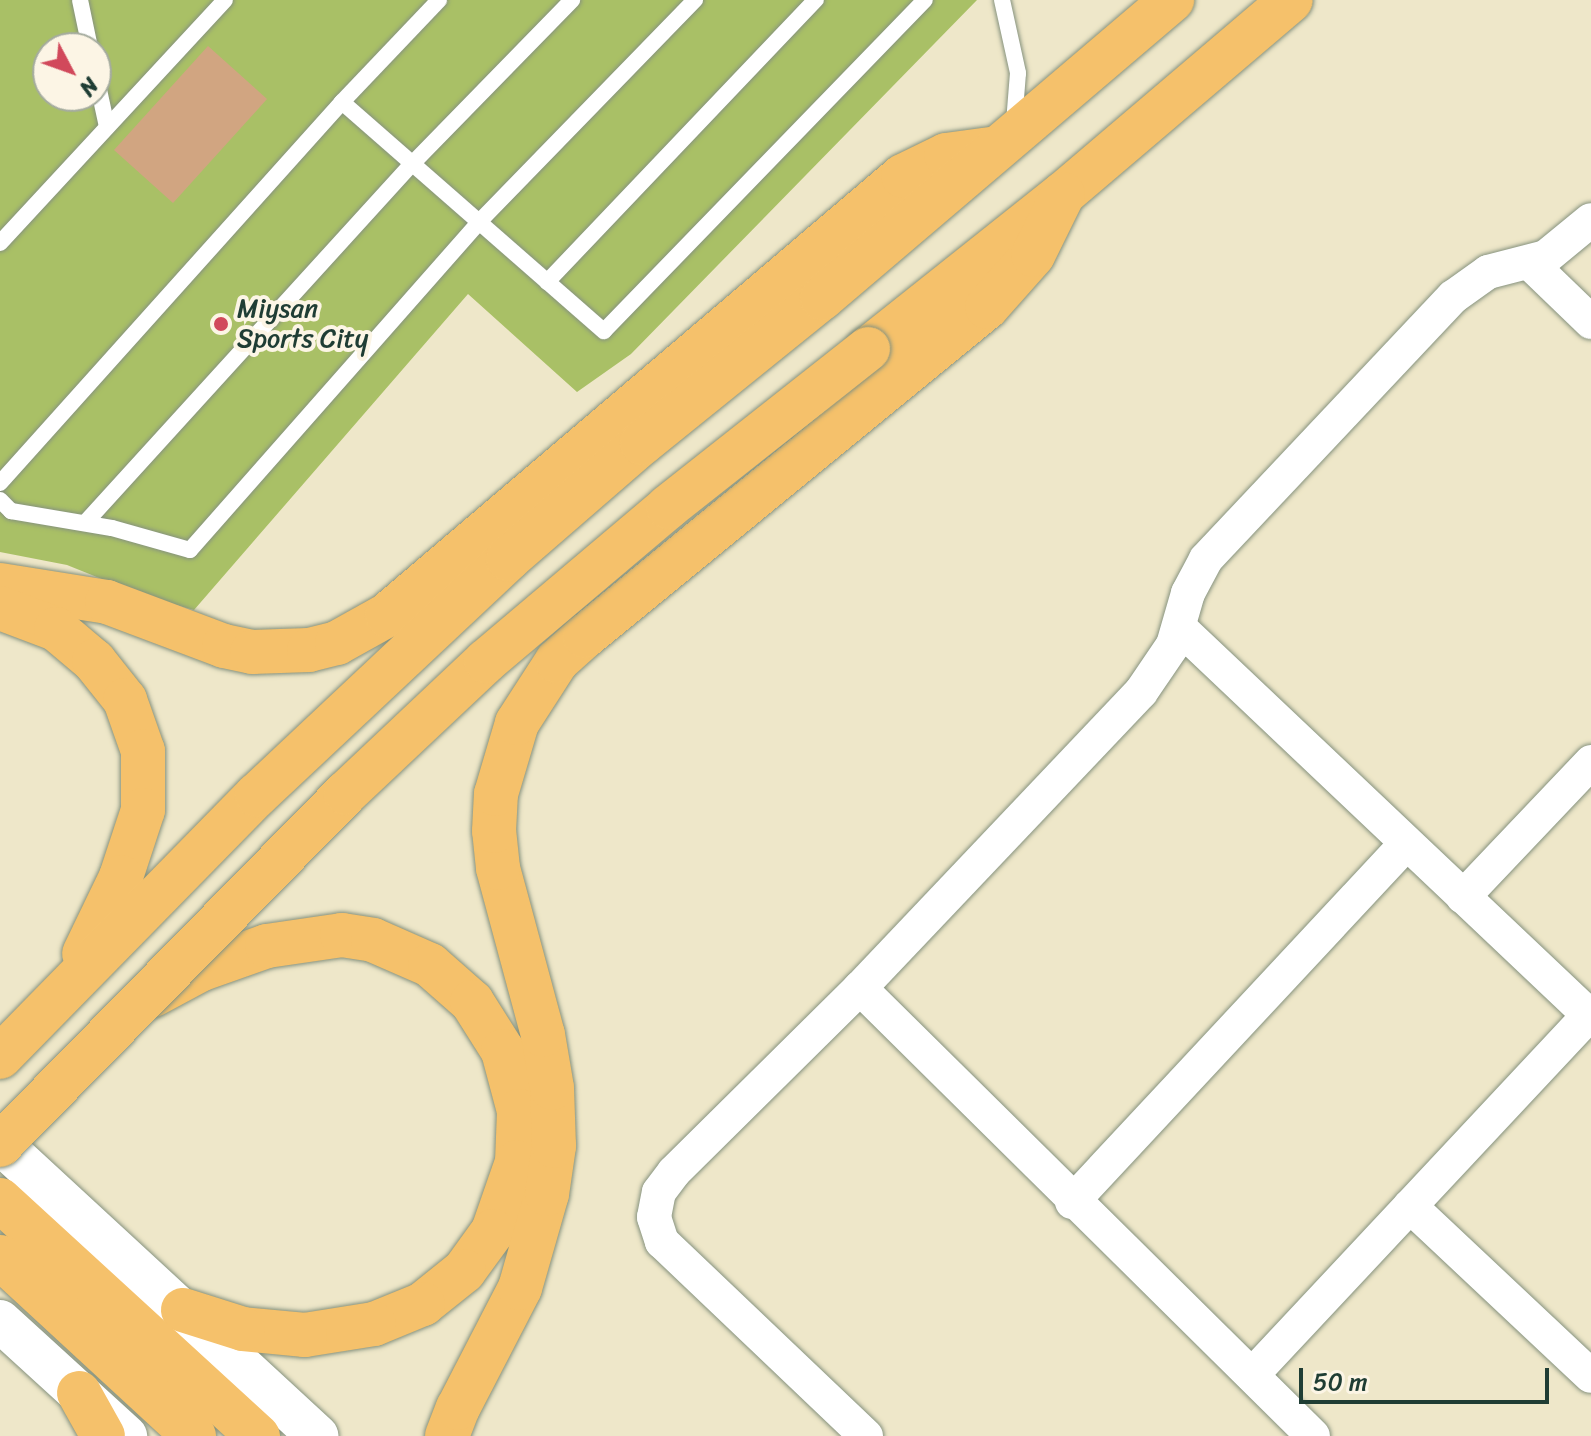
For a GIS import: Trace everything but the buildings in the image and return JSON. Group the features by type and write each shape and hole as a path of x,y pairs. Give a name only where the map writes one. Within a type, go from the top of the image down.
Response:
{"main road":[{"path":"0,1057 257,795 465,599 642,443 822,298 1172,0"},
{"path":"0,1144 346,793 486,661 657,516 1063,194 1291,0"},
{"path":"0,585 107,602 224,646 252,652 309,650 337,643 387,615 903,176 946,155 1005,142"},
{"path":"447,1436 520,1288 547,1194 554,1146 552,1088 543,1035 498,868 494,831 496,794 517,723 557,661 585,636 987,307 1033,255 1063,194"},
{"path":"0,608 56,629 94,661 125,700 143,751 143,810 133,844 102,918 59,997"},
{"path":"141,1003 202,969 234,956 267,946 342,935 402,950 430,965 472,1002 503,1051 513,1081 520,1136 511,1186 493,1231 464,1271 423,1304 374,1324 340,1331 273,1334 212,1322 183,1310"},
{"path":"0,1200 258,1436"},
{"path":"0,1257 194,1436"},
{"path":"79,1393 103,1436"}],"street":[{"path":"866,1436 662,1242 654,1217 659,1192 674,1172 860,988 1141,692 1161,667 1179,627 1195,577 1214,549 1453,297 1488,272 1530,263 1564,245 1591,220"},
{"path":"1530,263 1591,322"},
{"path":"1179,627 1590,1016 1252,1375"},
{"path":"1463,897 1591,762"},
{"path":"1072,1202 1406,844"},
{"path":"860,988 1072,1202 1313,1436"},
{"path":"0,1144 317,1436"},
{"path":"1410,1206 1591,1376"},
{"path":"0,1321 126,1436"}],"lane":[{"path":"80,0 87,32"},
{"path":"0,243 225,0"},
{"path":"0,483 342,102 439,0"},
{"path":"85,523 413,163 572,0"},
{"path":"0,500 11,511 85,523 190,550 479,222 695,0"},
{"path":"547,282 816,0"},
{"path":"342,102 604,331 925,0"},
{"path":"1002,0 1018,73 1005,142"},
{"path":"104,112 107,127"}],"green space":[{"name":"Miysan Sports City","path":"0,0 977,0 631,354 577,392 468,294 194,610 144,596 67,565 0,552"}],"place":[{"name":"Miysan Sports City","path":"221,324"}]}
